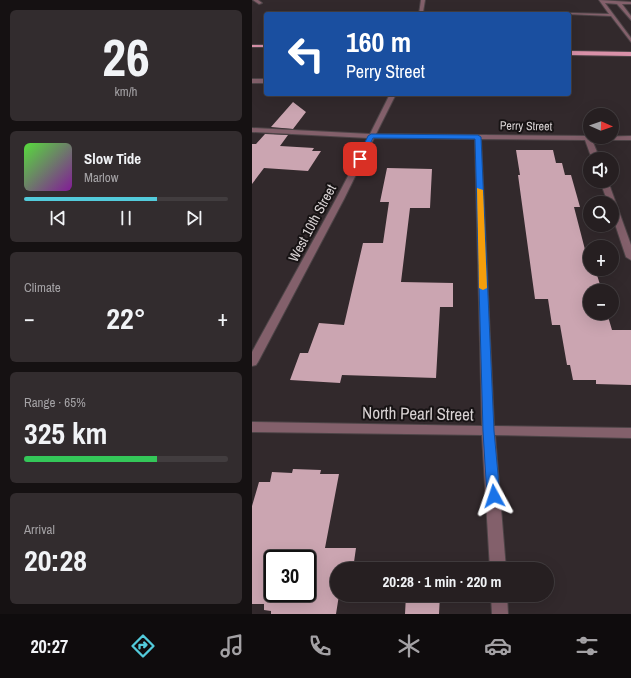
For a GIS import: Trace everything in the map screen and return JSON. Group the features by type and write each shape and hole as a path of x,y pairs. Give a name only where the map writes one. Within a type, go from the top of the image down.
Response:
{"main road":[{"path":"252,46 264,46"},
{"path":"571,53 631,54"}],"street":[{"path":"255,0 260,3"},
{"path":"421,12 424,0"},
{"path":"602,1 631,3"},
{"path":"602,1 631,41"},
{"path":"616,19 631,19 619,2"},
{"path":"571,14 612,15"},
{"path":"252,81 264,81"},
{"name":"West 10th Street","path":"252,362 340,199 392,96"},
{"name":"Perry Street","path":"252,130 371,136 583,138"},
{"path":"478,137 488,431 497,562"},
{"name":"Perry Street","path":"619,138 631,138"},
{"path":"619,223 631,257"},
{"name":"North Pearl Street","path":"252,427 631,433"},
{"path":"500,602 500,614"}],"building":[{"path":"293,102 306,112 293,129 271,127"},
{"path":"265,134 288,135 280,146 314,148 312,151 321,151 308,171 264,168 252,184 252,144 256,144"},
{"path":"516,150 553,150 556,163 562,163 565,175 571,175 580,207 574,207 583,242 583,276 597,276 600,284 583,284 583,320 609,320 612,330 631,330 631,385 596,384 596,380 573,380 570,365 567,365 560,325 552,325 548,299 535,299 518,175 520,175"},
{"path":"387,168 432,169 430,208 410,208 401,282 453,283 453,307 440,307 436,378 342,375 340,383 290,380 300,353 308,353 319,323 344,325 363,243 383,243 389,202 380,202"},
{"path":"293,469 321,470 320,474 339,474 325,548 356,548 354,562 330,562 330,602 338,602 336,614 271,614 271,611 264,610 264,604 252,604 252,506 259,482 270,482 272,472 292,473"},
{"path":"406,602 440,602 439,614 405,614"}],"slow traffic":[{"path":"479,190 483,288"}],"route":[{"path":"360,159 371,136 478,137 488,431 494,496"}]}
